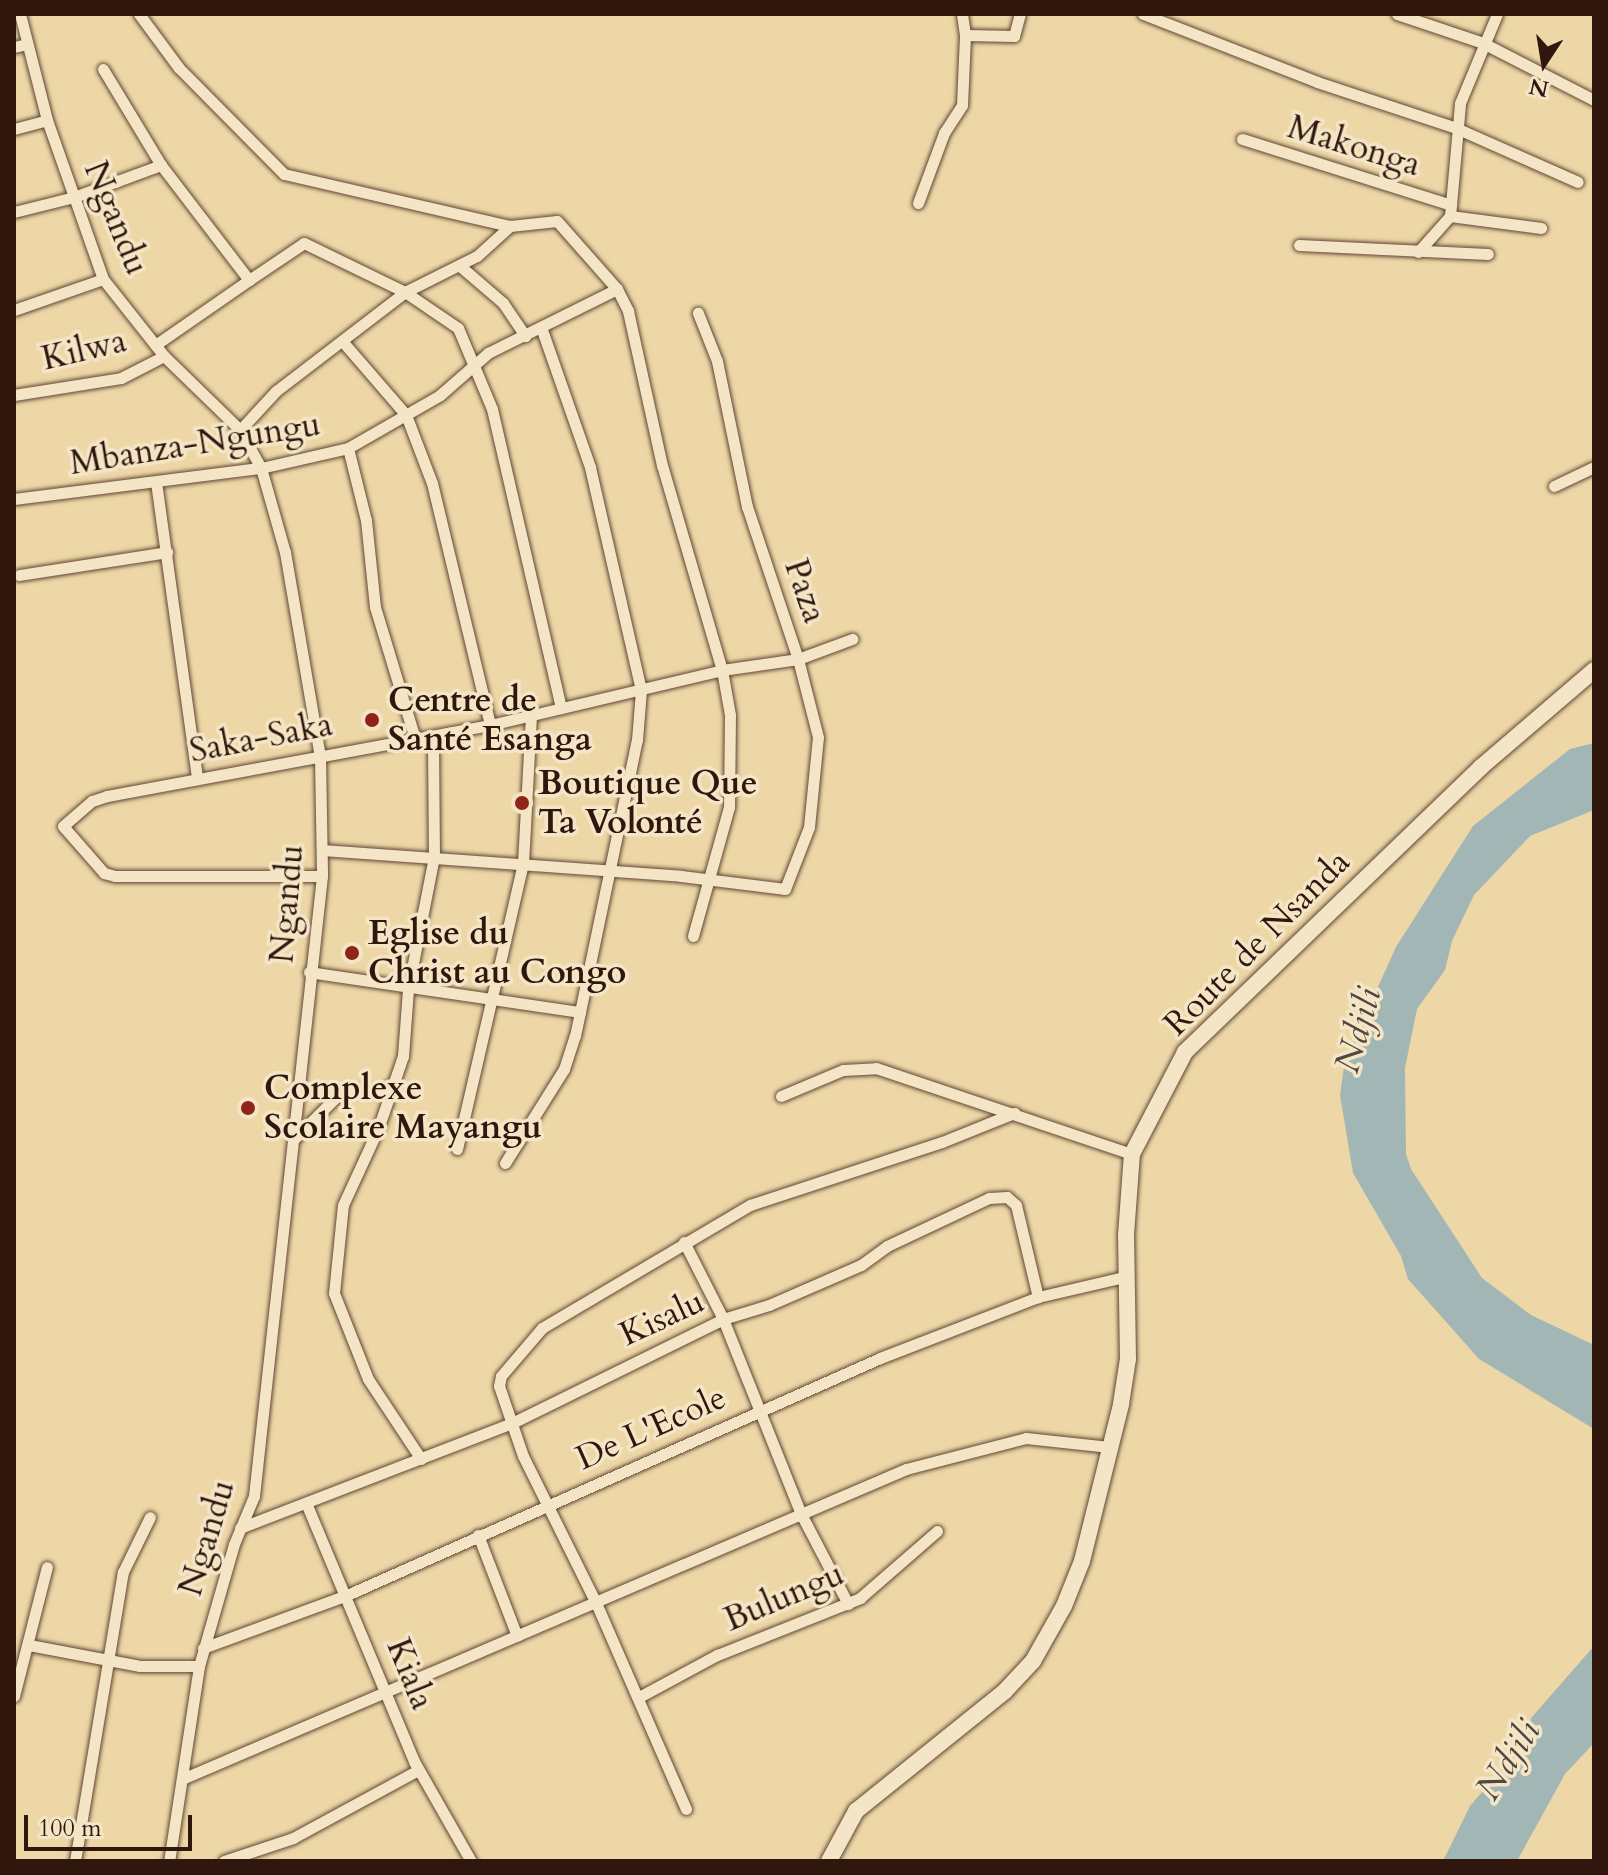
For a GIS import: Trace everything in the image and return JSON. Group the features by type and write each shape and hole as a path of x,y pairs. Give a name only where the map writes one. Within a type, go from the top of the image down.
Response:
{"street":[{"name":"Ngandu","path":"20,14 47,120 103,279 164,356 240,430 261,468 285,552 320,757 322,876 309,972 254,1496 240,1528 203,1648 169,1861"},
{"path":"139,14 179,68 284,174 510,226 557,221 617,289 628,311 662,465 722,670 730,715 729,807 693,936"},
{"path":"918,203 944,133 962,105 965,35 962,14"},
{"path":"965,35 1014,36 1020,14"},
{"path":"1143,14 1331,87 1456,128 1578,182"},
{"path":"1397,14 1483,43 1594,100"},
{"path":"1418,252 1450,210 1460,103 1497,14"},
{"path":"14,47 27,44"},
{"path":"103,69 161,165 249,280"},
{"path":"14,129 47,120"},
{"name":"Makonga","path":"1242,139 1450,210 1541,228"},
{"path":"14,212 74,197 161,165"},
{"path":"240,430 276,391 405,292 460,266 510,226"},
{"path":"155,345 304,243 405,292 458,328 469,346 470,366 492,409 561,708"},
{"path":"1299,245 1488,254"},
{"path":"460,266 503,303 525,336"},
{"path":"14,310 103,279"},
{"name":"Mbanza-Ngungu","path":"14,499 261,468 348,448 440,395 470,366 617,289"},
{"name":"Paza","path":"698,313 717,361 747,507 798,659 818,744 809,827 785,889 708,880"},
{"path":"505,1163 564,1069 580,1012 637,740 641,690 590,467 541,327"},
{"path":"343,342 406,415 432,483 490,725"},
{"name":"Kilwa","path":"14,395 121,378 164,356"},
{"path":"348,448 366,520 375,607 415,739"},
{"path":"1554,486 1594,467"},
{"path":"156,482 197,779"},
{"path":"19,575 167,552"},
{"name":"Saka-Saka","path":"322,876 115,876 104,873 63,826 92,801 490,725 722,670 798,659 852,639"},
{"name":"Route de Nsanda","path":"829,1861 856,1811 1005,1691 1033,1661 1082,1561 1128,1359 1132,1154 1185,1052 1481,767 1594,670"},
{"path":"457,1149 495,996 523,863 531,716"},
{"path":"421,1459 368,1379 334,1293 340,1213 393,1084 405,1042 408,989 434,857 433,736"},
{"path":"322,850 523,863 708,880"},
{"path":"309,972 408,989 495,996 580,1012"},
{"path":"781,1096 843,1070 868,1068 1014,1113 1132,1154"},
{"path":"292,1141 343,1090 380,1091 393,1084"},
{"path":"686,1809 639,1697 512,1423 499,1386 501,1376 542,1328 750,1205 942,1142 1014,1113"},
{"name":"Kisalu","path":"240,1528 512,1423 723,1319 769,1305 861,1265 887,1246 996,1196 1016,1205 1038,1297"},
{"path":"684,1242 723,1319 800,1512 848,1604"},
{"name":"De L'Ecole","path":"203,1648 347,1595 758,1411 1038,1297 1128,1276"},
{"path":"182,1779 596,1603 800,1512 967,1450 1026,1438 1110,1447"},
{"name":"Kiala","path":"306,1503 388,1692 418,1770 471,1861"},
{"path":"75,1861 106,1659 123,1572 150,1517"},
{"name":"Bulungu","path":"639,1697 717,1655 848,1604 878,1586 937,1531"},
{"path":"478,1535 517,1636"},
{"path":"14,1696 47,1567"},
{"path":"29,1645 106,1659 199,1666"},
{"path":"224,1861 293,1838 418,1770"}],"shaded area":[{"path":"1594,743 1594,810 1530,836 1474,895 1452,941 1445,970 1417,1009 1405,1068 1406,1154 1411,1169 1482,1278 1531,1315 1594,1345 1594,1429 1479,1359 1408,1279 1401,1256 1353,1173 1340,1095 1345,1060 1396,947 1473,826 1570,749"},
{"path":"1594,1646 1594,1743 1565,1774 1517,1861 1443,1861 1470,1806 1507,1763 1532,1717"}],"place":[{"name":"Centre de Santé Esanga","path":"372,720"},
{"name":"Boutique Que Ta Volonté","path":"522,803"},
{"name":"Eglise du Christ au Congo","path":"352,953"},
{"name":"Complexe Scolaire Mayangu","path":"248,1108"}],"water label":[{"name":"Ndjili","path":"1358,1030"},
{"name":"Ndjili","path":"1508,1760"}]}
